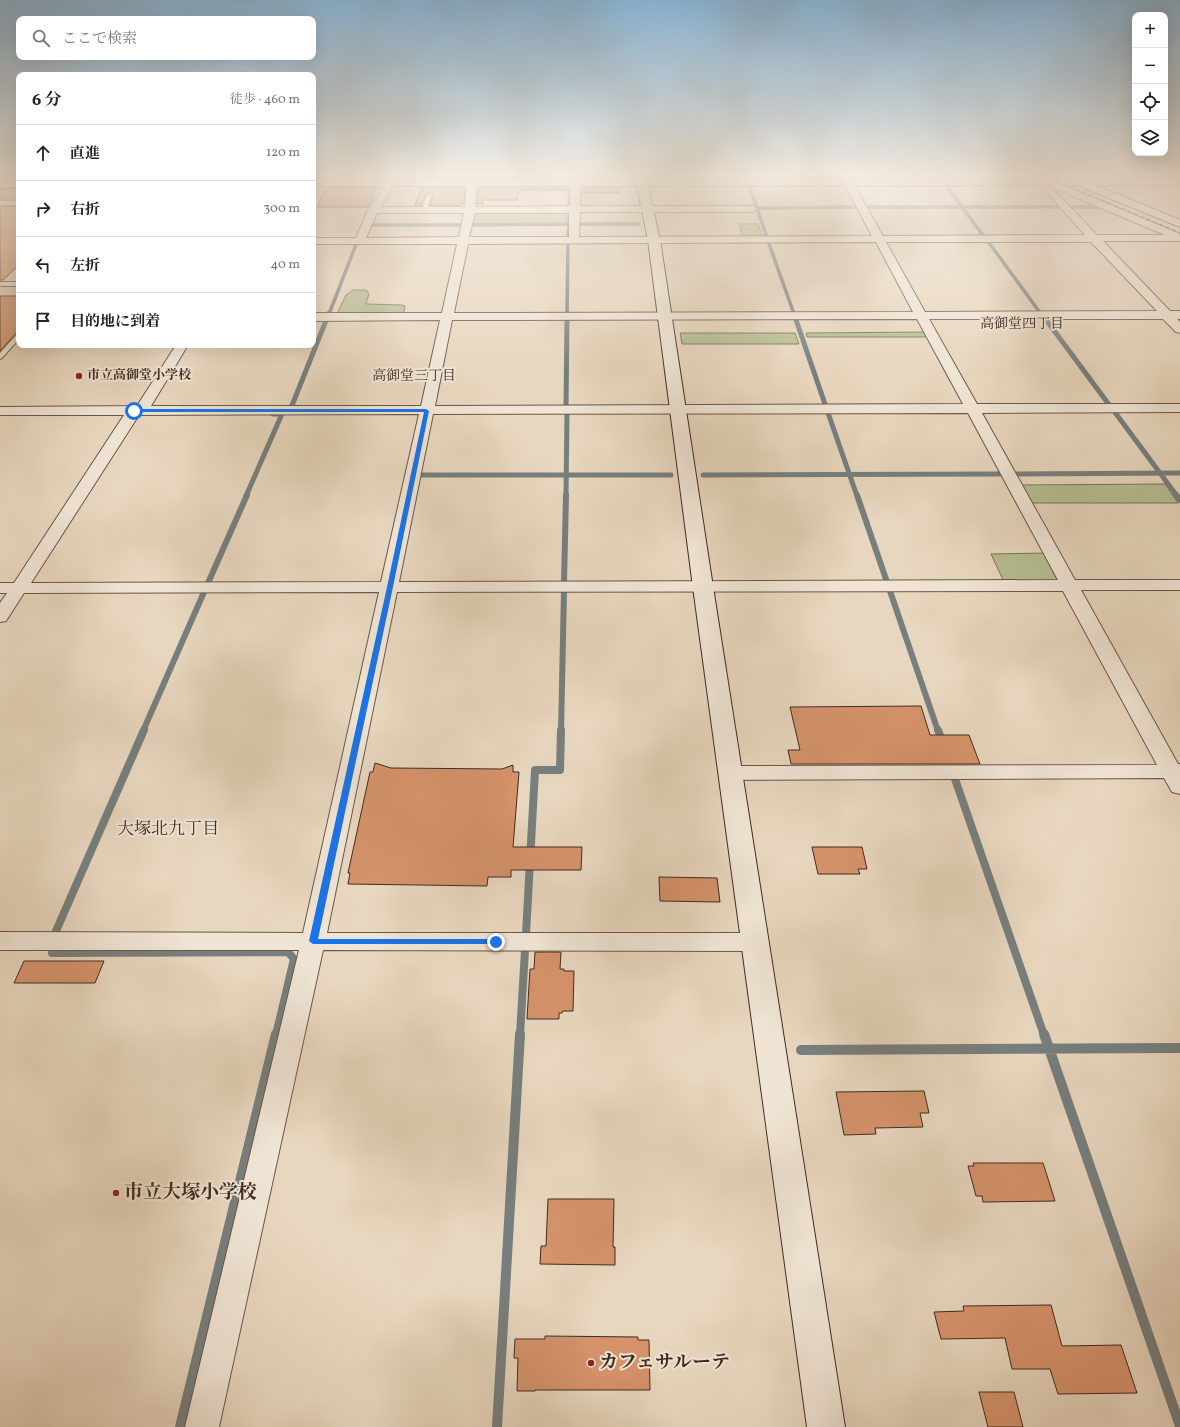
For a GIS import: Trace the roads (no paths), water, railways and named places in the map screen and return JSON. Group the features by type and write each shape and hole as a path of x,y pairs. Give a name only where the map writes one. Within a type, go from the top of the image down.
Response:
{"street":[{"path":"316,240 745,240"},
{"path":"202,1427 313,941 390,587 463,240"},
{"path":"654,240 703,587 826,1427"},
{"path":"730,773 1177,777 879,240"},
{"path":"1095,240 1180,329"},
{"path":"316,317 1180,315"},
{"path":"0,617 180,348"},
{"path":"0,411 1180,408"},
{"path":"0,588 1180,585"},
{"path":"0,941 756,942"}],"lane":[{"path":"0,284 16,284"},
{"path":"0,356 16,338"}],"waterway":[{"path":"987,240 1041,314"},
{"path":"567,314 568,241"},
{"path":"768,241 794,314"},
{"path":"329,314 357,242"},
{"path":"795,317 826,407"},
{"path":"1044,317 1110,406"},
{"path":"316,346 327,318"},
{"path":"566,408 567,318"},
{"path":"291,408 315,348"},
{"path":"827,410 850,475"},
{"path":"1114,411 1160,473"},
{"path":"566,475 567,412"},
{"path":"246,496 282,414 273,414"},
{"path":"1012,474 1160,473"},
{"path":"1160,473 1177,496"},
{"path":"1160,473 1180,473"},
{"path":"850,475 1002,474"},
{"path":"419,475 566,475"},
{"path":"566,475 566,496"},
{"path":"566,475 671,475"},
{"path":"703,475 850,475"},
{"path":"850,475 857,496"},
{"path":"208,583 247,495"},
{"path":"564,583 566,495"},
{"path":"857,495 887,582"},
{"path":"1176,495 1180,500"},
{"path":"890,591 938,731"},
{"path":"143,731 204,592"},
{"path":"561,731 564,592"},
{"path":"56,931 144,730"},
{"path":"526,934 535,770 560,770 561,730"},
{"path":"938,730 943,744"},
{"path":"955,779 1044,1035"},
{"path":"520,1035 525,950"},
{"path":"52,953 288,952 294,959 276,1035"},
{"path":"180,1427 276,1034"},
{"path":"497,1427 520,1034"},
{"path":"1044,1034 1049,1049"},
{"path":"1049,1049 1180,1048"},
{"path":"801,1050 1049,1049"},
{"path":"1049,1049 1180,1426"}],"place":[{"name":"市立高御堂小学校","path":"79,376"},
{"name":"市立大塚小学校","path":"116,1193"},
{"name":"カフェサルーテ","path":"591,1363"}],"district":[{"name":"高御堂四丁目","path":"1022,324"},
{"name":"高御堂三丁目","path":"414,376"},
{"name":"大塚北九丁目","path":"168,829"}]}
